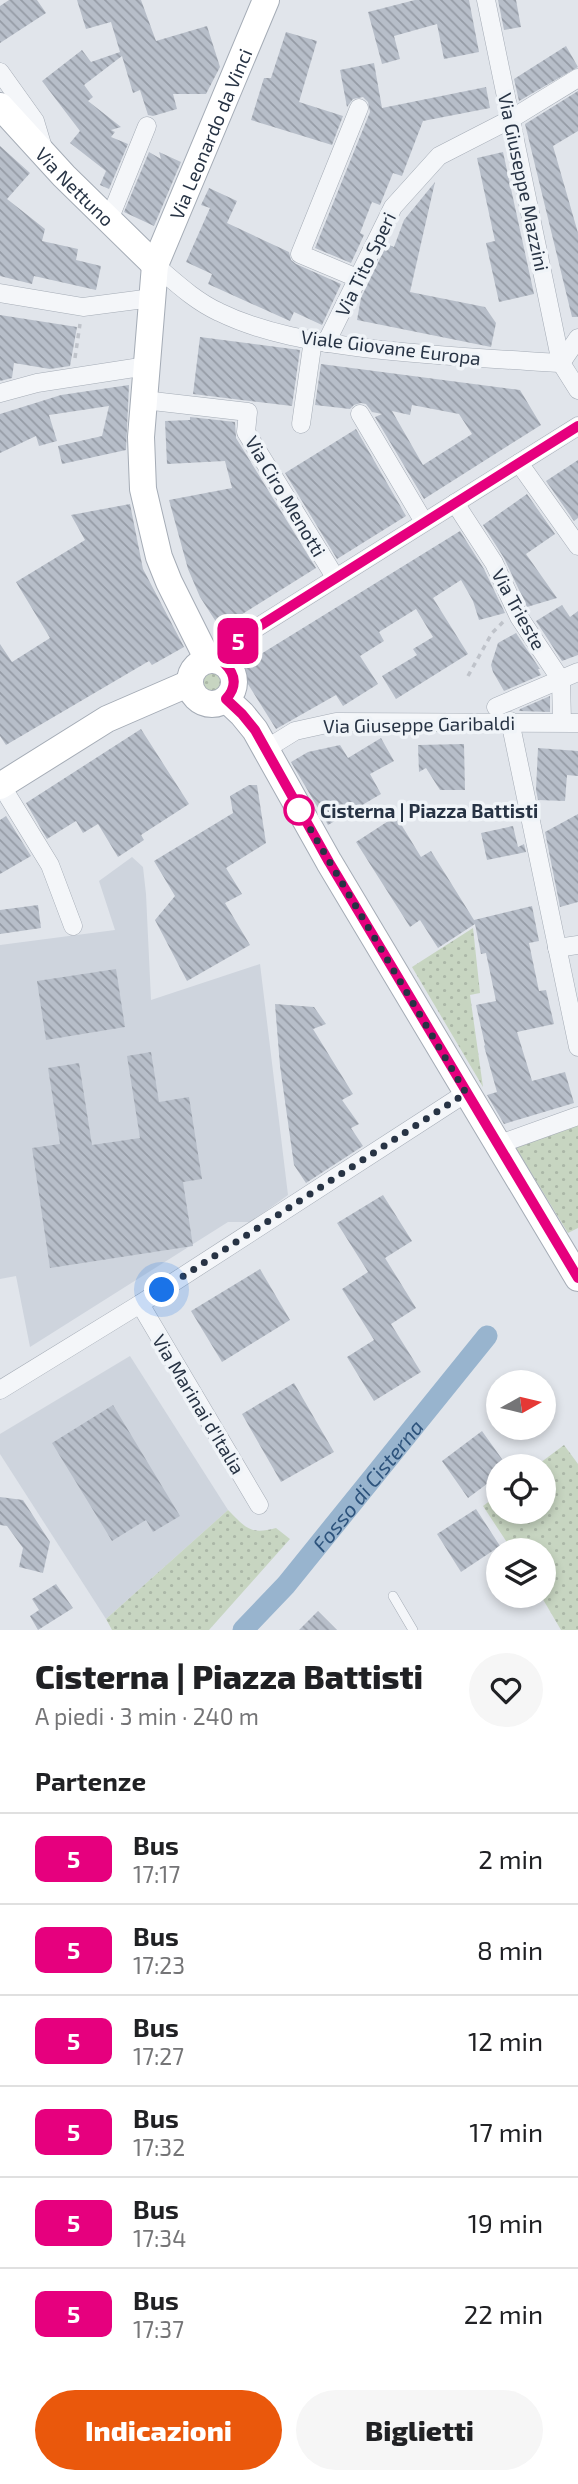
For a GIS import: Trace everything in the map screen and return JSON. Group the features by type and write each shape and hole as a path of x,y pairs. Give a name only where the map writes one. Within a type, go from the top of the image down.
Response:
{"street":[{"name":"Via Leonardo da Vinci","path":"216,662 169,582 150,528 141,461 144,400 155,265 266,0"},
{"name":"Via Giuseppe Mazzini","path":"486,0 561,363"},
{"path":"0,72 36,121 45,155"},
{"name":"Via Tito Speri","path":"301,424 319,342 357,278 393,207 439,156 512,119 578,78"},
{"name":"Via Nettuno","path":"0,106 155,265"},
{"path":"357,278 300,254 359,108"},
{"path":"109,220 147,126"},
{"name":"Viale Giovane Europa","path":"155,265 191,295 219,312 267,329 319,342 416,354 561,363"},
{"path":"0,293 83,307 152,298"},
{"path":"578,338 561,363 578,390"},
{"path":"0,393 72,377 147,366"},
{"name":"Via Ciro Menotti","path":"144,400 248,412 246,432 335,577"},
{"path":"360,414 424,522"},
{"path":"216,662 233,674 233,688 226,699 213,704 206,703 195,696 190,683 193,671 216,662 242,637 578,426"},
{"path":"519,463 578,546"},
{"name":"Via Trieste","path":"455,503 494,563 516,610 570,676"},
{"path":"496,707 570,676 570,722"},
{"path":"73,926 50,865 1,786 107,719 190,683"},
{"path":"226,699 249,722 266,749 329,862 497,1146 575,1267"},
{"path":"510,721 578,1047"},
{"name":"Via Giuseppe Garibaldi","path":"266,749 295,732 328,723 570,722"},
{"path":"557,948 578,945"},
{"path":"0,1390 140,1304 466,1093"},
{"path":"497,1146 578,1116"},
{"name":"Via Marinai d'Italia","path":"140,1304 258,1505"}],"lane":[{"path":"393,1597 413,1630"}],"path":[{"path":"72,377 83,307"},
{"path":"468,676 492,633 516,610"}],"shaded area":[{"path":"132,857 143,867 151,1000 260,964 288,1195 251,1222 228,1222 30,1347 16,1276 0,1279 0,945 115,930 99,881"},
{"path":"130,1356 228,1510 106,1619 0,1454 0,1434"}],"green space":[{"path":"213,671 221,674 224,682 221,690 213,693 205,690 202,682 205,674"},
{"path":"473,928 480,993 470,995 483,1087 412,967"},
{"path":"578,1123 578,1228 568,1233 516,1148"},
{"path":"564,1445 578,1464 578,1630 561,1630 548,1608 556,1608 556,1538 504,1538 495,1524 556,1524 556,1454 552,1454"},
{"path":"228,1510 249,1528 260,1531 276,1528 290,1539 209,1630 112,1630 106,1619"}],"building":[{"path":"9,0 37,0 46,13 0,43 0,6"},
{"path":"77,0 141,0 156,41 207,26 220,67 206,94 173,94 177,109 153,116 148,115 140,90 133,93 122,56 84,85 93,97 88,101 121,127 111,130 115,132 111,137 128,144 109,189 100,185 106,171 70,143 80,131 42,81 82,50 91,62 120,52 111,22 86,29"},
{"path":"415,0 469,0 479,52 444,59 437,24 394,36 400,59 382,64 368,12"},
{"path":"498,0 516,0 521,27 504,30"},
{"path":"286,32 317,41 299,102 343,116 332,145 251,120 264,78 271,78"},
{"path":"566,46 578,67 519,101 514,79"},
{"path":"374,63 382,108 486,87 490,108 423,121 402,176 393,173 380,205 372,202 360,233 364,235 351,263 315,248 370,112 368,102 363,97 353,99 347,107 340,70"},
{"path":"578,91 578,131 553,146 578,233 578,317 572,317 525,124"},
{"path":"0,146 30,173 7,199 45,229 42,241 78,249 76,260 101,266 96,290 34,276 32,284 0,276"},
{"path":"149,152 161,159 159,152 181,162 154,226 124,212"},
{"path":"503,152 534,294 499,302 486,243 495,241 477,158"},
{"path":"435,182 410,292 485,307 496,323 491,347 357,320 361,298 387,244 394,247 404,220"},
{"path":"209,188 237,201 227,223 289,252 291,260 296,264 341,284 322,325 294,312 290,321 208,284 212,274 186,262 210,208 201,205"},
{"path":"0,315 77,327 70,366 50,369 14,363 12,378 0,381"},
{"path":"200,337 300,350 292,406 193,394"},
{"path":"321,364 520,390 541,425 424,499 375,417 382,414 372,412 366,404 361,403 350,409 315,405","holes":["412,405 459,414 472,434 423,465 392,411 410,415"]},
{"path":"129,385 126,450 62,464 58,446 102,436 109,406 49,415 57,441 39,446 36,436 0,453 0,414 61,395"},
{"path":"190,417 235,422 236,438 316,568 220,628 200,597 188,569 169,500 232,488 225,461 167,464 165,421 190,420"},
{"path":"356,429 406,516 337,559 285,473"},
{"path":"578,460 578,518 574,521 546,481"},
{"path":"527,494 555,534 526,554 557,598 527,607 504,558 483,525"},
{"path":"130,504 143,569 184,647 152,665 149,661 6,745 0,736 0,644 12,662 50,638 16,582 85,540 71,515"},
{"path":"460,531 484,569 505,613 479,620 473,601 461,580 433,598 468,654 396,699 382,676 417,655 413,649 433,637 416,609 379,632 384,641 360,656 378,684 343,706 336,695 276,729 238,668"},
{"path":"562,605 570,617 578,611 578,655 562,661 536,621"},
{"path":"516,633 540,669 541,675 504,691 491,665 498,643"},
{"path":"550,696 550,712 519,711 520,709"},
{"path":"141,729 189,804 141,835 144,840 118,857 98,824 83,833 76,821 47,839 26,803"},
{"path":"381,738 394,761 370,774 381,794 328,825 291,762 308,752 340,745 348,758"},
{"path":"464,744 465,790 440,790 426,768 419,772 418,745"},
{"path":"538,748 578,751 578,776 567,775 565,801 538,800"},
{"path":"249,785 257,785 266,843 226,868 242,894 225,903 250,945 187,981 155,920 175,896 154,861 233,813 230,796"},
{"path":"578,814 578,902 560,907 545,832"},
{"path":"6,816 31,856 0,874 0,820"},
{"path":"396,816 421,857 431,851 474,920 532,906 539,941 529,943 539,991 546,990 554,1024 517,1032 532,1081 565,1072 574,1103 504,1124 487,1095 497,1092 476,1005 496,1001 486,953 481,954 475,924 438,948 420,920 410,927 356,842"},
{"path":"513,826 518,847 524,844 526,852 487,860 481,833"},
{"path":"38,905 41,928 0,934 0,910"},
{"path":"116,969 125,1027 46,1040 37,981"},
{"path":"275,1004 314,1007 326,1024 313,1029 353,1094 342,1100 359,1124 351,1128 363,1146 306,1183 294,1165 280,1066"},
{"path":"151,1052 159,1102 189,1097 202,1179 183,1182 193,1246 50,1268 32,1148 60,1144 48,1068 79,1063 92,1145 140,1138 127,1056"},
{"path":"383,1195 412,1241 385,1258 416,1308 391,1324 421,1372 374,1401 347,1357 374,1340 342,1289 368,1272 337,1223"},
{"path":"260,1269 290,1320 222,1362 191,1311"},
{"path":"294,1383 334,1452 281,1482 242,1414"},
{"path":"113,1405 180,1516 153,1532 146,1520 112,1541 52,1443"},
{"path":"482,1431 498,1454 486,1454 486,1485 468,1498 442,1461"},
{"path":"0,1497 23,1500 50,1542 43,1573 19,1567 23,1548 7,1526 0,1525"},
{"path":"476,1509 495,1538 486,1538 486,1555 461,1572 437,1534"},
{"path":"56,1584 73,1608 38,1630 30,1616 39,1610 32,1599"},
{"path":"318,1611 337,1630 299,1630"}],"waterway":[{"name":"Fosso di Cisterna","path":"243,1630 286,1585 487,1336"}],"bus line":[{"name":"5","path":"578,426 242,637 231,650 225,664 230,668 234,681 231,694 226,699 255,730 329,862 578,1278"}],"place":[{"name":"Cisterna | Piazza Battisti","path":"299,810"}],"route":[{"path":"162,1290 466,1093 299,810"}]}
